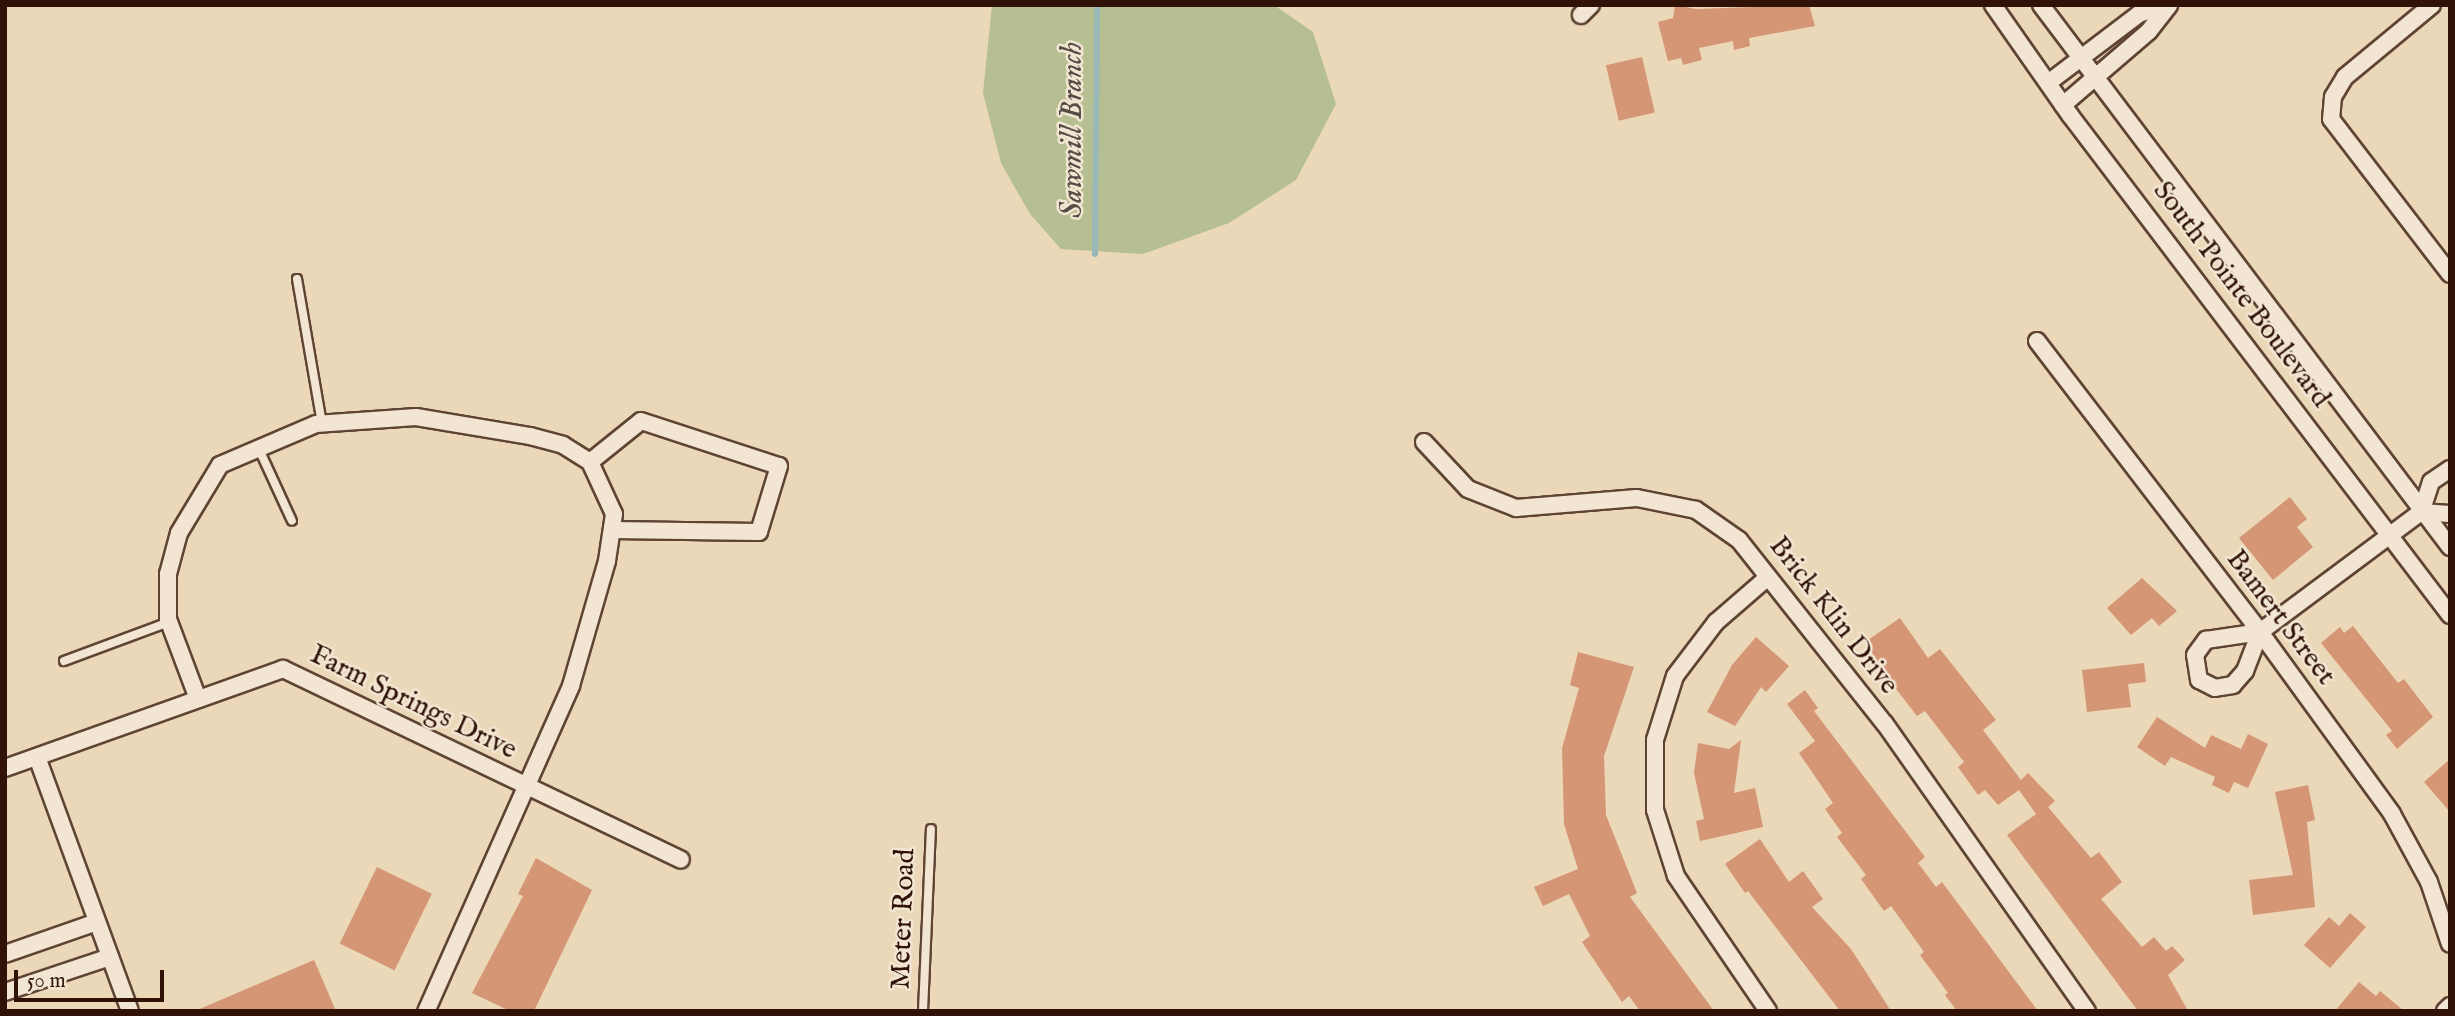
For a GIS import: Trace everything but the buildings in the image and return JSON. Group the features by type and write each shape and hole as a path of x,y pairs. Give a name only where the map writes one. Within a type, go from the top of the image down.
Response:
{"street":[{"name":"South Pointe Boulevard","path":"1993,5 2063,105 2450,615"},
{"name":"South Pointe Boulevard","path":"2041,5 2450,547"},
{"path":"2048,83 2139,15 2167,5"},
{"path":"2063,105 2149,31 2167,5"},
{"path":"2432,5 2345,77 2333,97 2331,119 2450,274"},
{"name":"Bamert Street","path":"2037,341 2260,632 2392,814 2429,882 2450,944"},
{"path":"198,699 169,622 168,574 179,533 220,465 258,447 322,424 416,417 552,442 590,462 641,421 779,466 759,533 611,530"},
{"name":"Brick Klin Drive","path":"1424,442 1468,489 1516,508 1637,498 1696,510 1739,540 1885,724 2087,1011"},
{"name":"Farm Springs Drive","path":"426,1011 571,686 607,561 614,514 590,462"},
{"path":"2260,632 2421,512 2431,482 2450,469"},
{"path":"2421,512 2450,514"},
{"path":"1768,577 1716,622 1675,676 1655,740 1655,810 1676,876 1768,1011"},
{"name":"Farm Springs Drive","path":"5,768 283,669 681,860"},
{"path":"37,757 130,1011"},
{"path":"5,954 97,922"},
{"path":"5,992 110,957"},
{"path":"2445,1011 2450,1006"}],"lane":[{"path":"297,279 322,424"},
{"path":"258,447 292,521"},
{"path":"64,661 169,622"},
{"name":"Meter Road","path":"923,1011 931,830"}],"green space":[{"path":"992,5 1274,5 1313,32 1336,104 1296,180 1229,223 1143,254 1061,249 1030,214 1001,163 983,93"}],"waterway":[{"name":"Sawmill Branch","path":"1095,254 1097,5"}]}
